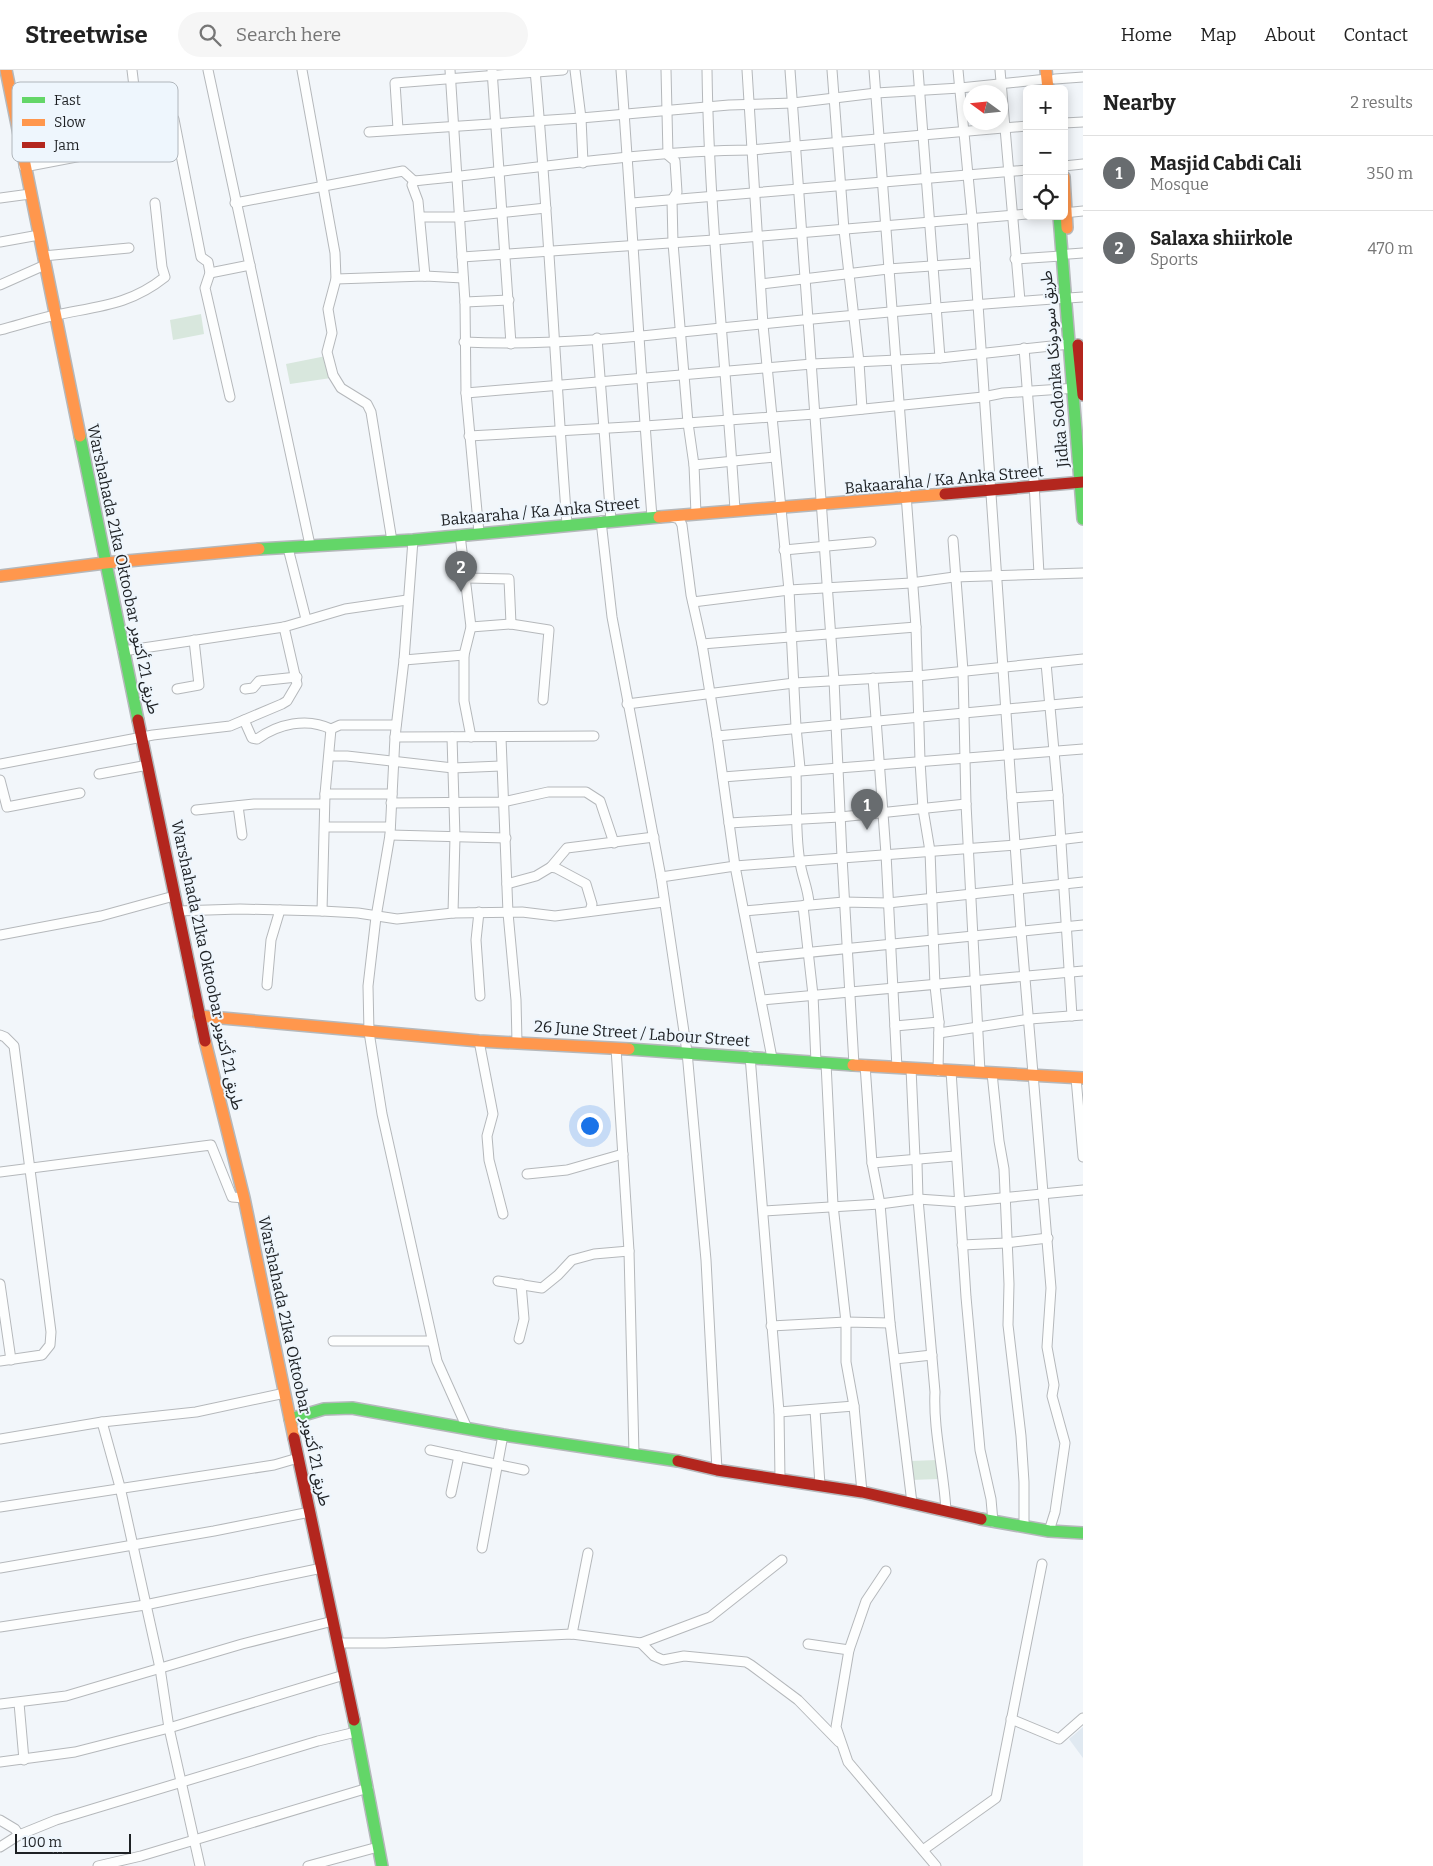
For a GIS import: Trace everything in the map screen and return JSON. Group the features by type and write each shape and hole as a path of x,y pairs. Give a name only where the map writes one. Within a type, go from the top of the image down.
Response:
{"street":[{"path":"208,70 235,203 310,545"},
{"path":"302,70 335,253 336,279 328,309 332,333 327,352 333,375 341,388 367,404 371,412 392,541"},
{"path":"398,129 395,82 450,74 563,70"},
{"path":"575,70 581,118 583,162"},
{"path":"621,70 632,202 638,336 652,517"},
{"path":"666,70 665,110 668,155 675,161 677,192 672,200 673,243 688,423 694,465 696,514"},
{"path":"707,70 707,107 714,240 735,510"},
{"path":"747,70 763,324 789,590 800,768 796,772 799,861 804,882 808,886 809,903 803,906"},
{"path":"790,70 837,723 837,768 850,992 872,1163 880,1204 890,1323 912,1502"},
{"path":"832,70 844,230 859,362 862,408"},
{"path":"874,70 884,181 891,311 897,360 911,583 916,627 920,761 923,809 930,851 930,898 939,1022 938,1070"},
{"path":"918,70 931,267 940,358"},
{"path":"958,70 982,352 983,397 1003,667 1008,710 1021,932 1030,1019 1042,1192 1052,1288 1047,1347 1054,1385 1052,1396 1065,1443 1055,1512 1049,1531"},
{"path":"1000,70 1000,84"},
{"path":"535,71 544,166 559,432 567,524"},
{"path":"493,72 511,344"},
{"path":"450,74 464,278 466,394 479,533"},
{"path":"369,132 581,118 750,104 793,103 876,93 960,88 1083,76"},
{"name":"Warshahada 21ka Oktoobar طريق 21 أكتوبر","path":"4,77 12,109"},
{"path":"1068,123 1083,122"},
{"path":"1008,127 1023,126"},
{"path":"235,203 404,171 414,180 457,178 583,162 709,151 751,150 963,130"},
{"path":"1004,130 1020,301"},
{"path":"178,139 201,257 208,262 210,273 205,288 230,397"},
{"name":"Warshahada 21ka Oktoobar طريق 21 أكتوبر","path":"23,162 177,911 244,1198 368,1788 382,1866"},
{"path":"24,167 50,162"},
{"path":"1068,166 1083,164"},
{"path":"632,202 754,194 799,188 1023,170"},
{"path":"414,180 414,194 418,201 420,217 425,276"},
{"path":"0,198 30,194"},
{"path":"0,330 132,298 154,287 165,277 155,203"},
{"path":"420,217 460,217 546,208"},
{"path":"1068,213 1083,211"},
{"path":"462,257 714,240 844,230 972,217 1023,214"},
{"name":"Jidka Sodonka طريق سودونكا","path":"1063,220 1065,255 1073,297 1079,388 1083,519"},
{"path":"0,242 38,235"},
{"path":"0,285 44,261 129,248"},
{"path":"1016,259 1083,253"},
{"path":"761,284 888,269 975,263"},
{"path":"210,273 250,265"},
{"path":"336,279 425,276 464,278"},
{"path":"464,342 511,344 681,333 891,311 1073,297"},
{"name":"Jidka Sodonka طريق سودونكا","path":"1073,297 1070,344 1079,388 1083,395"},
{"path":"465,302 509,300"},
{"path":"597,338 612,617 661,877 687,1052 706,1260 717,1470"},
{"path":"466,394 812,364 940,358 1070,344"},
{"path":"1024,348 1039,574"},
{"path":"469,436 602,430 729,418 816,414 983,397 1003,393 1079,388"},
{"path":"694,465 775,457"},
{"name":"Bakaaraha / Ka Anka Street","path":"0,576 105,563 310,545 413,540 567,524 1034,488 1082,482"},
{"path":"671,516 679,520 682,525 693,602 717,736 735,866 772,1058"},
{"path":"460,535 467,578 471,628 464,655 464,701 471,737"},
{"path":"413,540 404,660 395,737 390,831 376,917 368,986 369,1032 382,1114 432,1341 443,1377 467,1428"},
{"path":"953,540 954,577 962,671 966,804 978,1028 1005,1197 1009,1284 1008,1324 1024,1482 1024,1527"},
{"path":"784,550 871,542"},
{"path":"288,548 306,619"},
{"path":"693,602 789,590 911,583 954,577 1083,573"},
{"path":"467,578 509,579 511,624"},
{"path":"123,651 284,627 306,619 345,610 408,600"},
{"path":"471,628 511,624 549,630 543,700"},
{"path":"0,764 142,736 202,731 230,726 287,701 297,684 297,677 284,627"},
{"path":"702,644 830,636 916,627"},
{"path":"177,689 199,685 194,640"},
{"path":"404,660 464,655"},
{"path":"627,704 709,692 794,683 917,676 1083,659"},
{"path":"1046,663 1058,795 1059,840 1072,1016"},
{"path":"245,689 253,688 259,681 297,677"},
{"path":"873,678 886,854 897,1068"},
{"path":"717,736 837,723 919,718 964,712 1008,710 1083,702"},
{"path":"244,720 252,738 255,739 282,726 304,722 322,724 331,729"},
{"path":"331,729 340,725 396,725"},
{"path":"322,911 326,827 324,804 330,756 331,729"},
{"path":"395,737 501,738 594,736"},
{"path":"452,737 455,837 453,913"},
{"path":"501,738 508,913 516,1000 517,1042"},
{"path":"723,777 1083,749"},
{"path":"330,756 347,756 453,768 501,766"},
{"path":"99,774 148,765"},
{"path":"0,780 7,807 80,793"},
{"path":"325,794 454,804 504,802 548,792 590,793 600,800 614,843"},
{"path":"1012,798 1058,795"},
{"path":"196,810 238,806 324,804"},
{"path":"729,823 840,817 966,804"},
{"path":"238,806 242,834"},
{"path":"326,827 455,837 506,838"},
{"path":"507,884 536,876 551,867 564,849 654,837"},
{"path":"661,877 735,866 1016,845 1083,837"},
{"path":"551,867 586,884 592,904 590,911"},
{"path":"744,911 844,902 888,902 1083,882"},
{"path":"0,935 101,916 174,896"},
{"path":"177,911 322,911 358,913 397,919 479,912 522,912 555,916 664,902"},
{"path":"803,906 821,1062 833,1205 846,1322 846,1362 854,1406 862,1492"},
{"path":"267,985 270,945 280,910"},
{"path":"479,912 476,940 480,996"},
{"path":"753,958 1083,925"},
{"path":"761,1000 812,994 935,986 976,980 1025,978 1083,970"},
{"path":"939,1032 978,1028 1030,1019 1083,1015"},
{"name":"26 June Street / Labour Street","path":"200,1016 479,1041 687,1052 897,1068 1080,1078"},
{"path":"895,1026 939,1022"},
{"path":"0,1034 14,1046 52,1332 50,1345 42,1354 0,1361"},
{"path":"479,1041 493,1114 488,1136 489,1160 503,1214"},
{"path":"616,1048 628,1251 634,1454"},
{"path":"750,1056 779,1412 780,1478"},
{"path":"910,1068 915,1158 918,1163 918,1199 935,1406 944,1477 946,1511"},
{"path":"951,1071 955,1156 961,1202 962,1245 980,1450 991,1499 993,1522"},
{"path":"1080,1078 1083,1157"},
{"path":"0,1172 30,1170 211,1145 232,1197 244,1198"},
{"path":"527,1174 567,1170 623,1154"},
{"path":"872,1163 955,1156"},
{"path":"764,1211 833,1205 880,1204 918,1199 961,1202 1042,1192 1083,1190"},
{"path":"962,1245 1006,1243 1048,1238"},
{"path":"498,1281 542,1288 572,1260 594,1254 628,1251"},
{"path":"0,1284 11,1360"},
{"path":"519,1339 524,1319 521,1284"},
{"path":"771,1326 846,1322 890,1323"},
{"path":"333,1342 432,1341"},
{"path":"895,1359 932,1355"},
{"path":"0,1439 102,1422 196,1412 285,1392"},
{"path":"779,1412 854,1406"},
{"path":"290,1420 319,1410 345,1408 503,1435 684,1462 717,1470 780,1478 862,1492 993,1522 1049,1531 1083,1533"},
{"path":"815,1410 820,1485"},
{"path":"102,1422 120,1487 160,1668 169,1728 200,1866"},
{"path":"482,1548 499,1465 503,1435"},
{"path":"430,1450 524,1470"},
{"path":"451,1493 459,1456"},
{"path":"0,1507 120,1487 274,1465 298,1458"},
{"path":"0,1568 133,1546 310,1512"},
{"path":"572,1634 588,1553"},
{"path":"338,1643 414,1642 572,1634 642,1643 710,1617 782,1560"},
{"path":"923,1850 996,1798 1042,1564"},
{"path":"0,1628 145,1605 322,1568"},
{"path":"886,1571 866,1601 849,1650 836,1727 840,1744 848,1762 905,1832 936,1866"},
{"path":"0,1704 66,1696 160,1668 333,1621"},
{"path":"642,1643 654,1656 663,1660 684,1656 746,1662 798,1700 840,1744"},
{"path":"808,1644 849,1650"},
{"path":"0,1762 75,1752 169,1728 344,1675"},
{"path":"19,1703 24,1760"},
{"path":"1011,1719 1059,1739 1083,1718"},
{"path":"0,1847 20,1835 56,1820 318,1741 356,1732"},
{"path":"98,1866 141,1856 368,1788"},
{"path":"0,1820 15,1829 20,1835"},
{"path":"308,1866 378,1847"}],"shaded area":[{"path":"201,314 204,334 173,340 170,320"},
{"path":"326,356 331,378 290,384 286,364"},
{"path":"937,1460 938,1479 911,1480 910,1461"},
{"path":"1083,1727 1083,1758 1069,1739"}],"traffic: fast":[{"path":"1059,220 1083,519"},
{"path":"80,436 138,720"},
{"path":"259,549 413,540 659,517"},
{"path":"629,1049 853,1065"},
{"path":"290,1419 324,1409 352,1408 503,1435 678,1461"},
{"path":"981,1519 1049,1531 1083,1533"},
{"path":"354,1720 382,1866"}],"traffic: slow":[{"path":"6,70 12,100"},
{"path":"1046,70 1048,85"},
{"path":"25,162 80,436"},
{"path":"1067,220 1067,228"},
{"path":"659,517 945,494"},
{"path":"0,576 105,563 259,549"},
{"path":"199,1016 479,1041 629,1049"},
{"path":"205,1041 244,1198 294,1438"},
{"path":"853,1065 1083,1078"}],"traffic: jam":[{"path":"1078,345 1083,395"},
{"path":"945,494 1083,482"},
{"path":"138,720 205,1041"},
{"path":"294,1438 354,1720"},
{"path":"678,1461 717,1470 862,1492 981,1519"}],"place":[{"name":"Salaxa shiirkole","path":"461,592"},
{"name":"Masjid Cabdi Cali","path":"867,830"}]}
